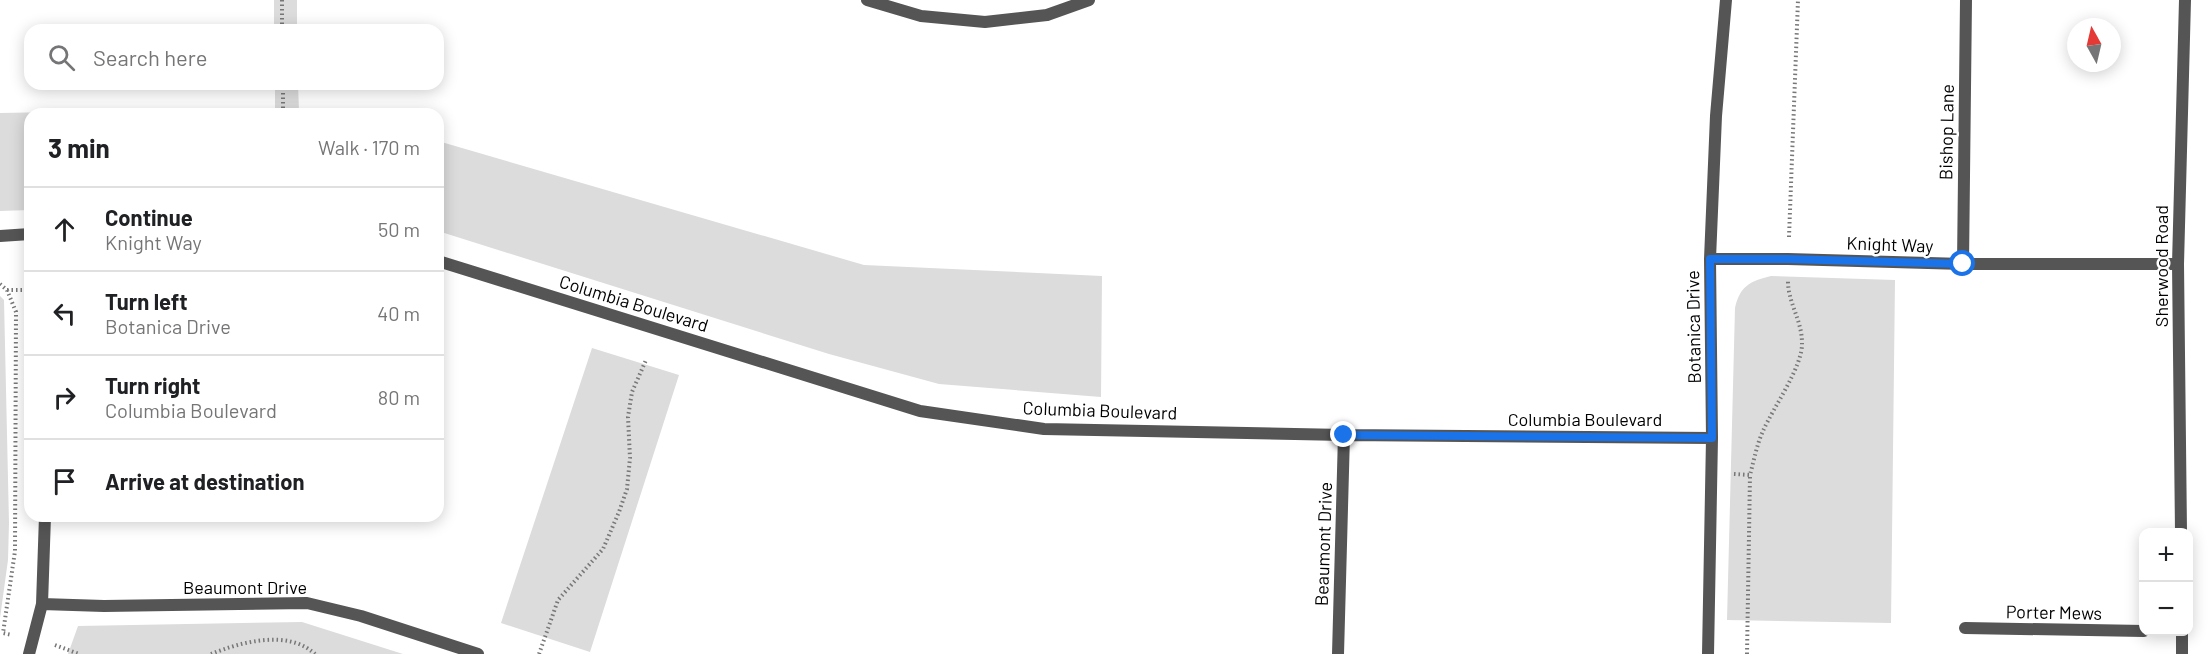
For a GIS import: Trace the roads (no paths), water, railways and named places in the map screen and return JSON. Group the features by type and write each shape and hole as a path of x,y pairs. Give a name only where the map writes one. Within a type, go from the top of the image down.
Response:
{"street":[{"path":"867,0 921,16 984,22 1047,15 1089,0"},
{"name":"Botanica Drive","path":"1708,654 1712,438 1710,259 1716,116 1726,0"},
{"name":"Bishop Lane","path":"1963,264 1966,0"},
{"name":"Sherwood Road","path":"2181,528 2178,264 2185,0"},
{"path":"0,236 24,234"},
{"name":"Knight Way","path":"1710,259 1963,264 2178,264"},
{"name":"Columbia Boulevard","path":"444,263 920,411 1044,429 1344,435 1712,438"},
{"name":"Beaumont Drive","path":"1338,654 1344,435"},
{"path":"29,654 42,604 45,522"},
{"name":"Beaumont Drive","path":"42,604 104,606 307,603 361,616 478,654"},
{"name":"Porter Mews","path":"1965,628 2139,631"},
{"path":"2182,636 2182,654"}]}
